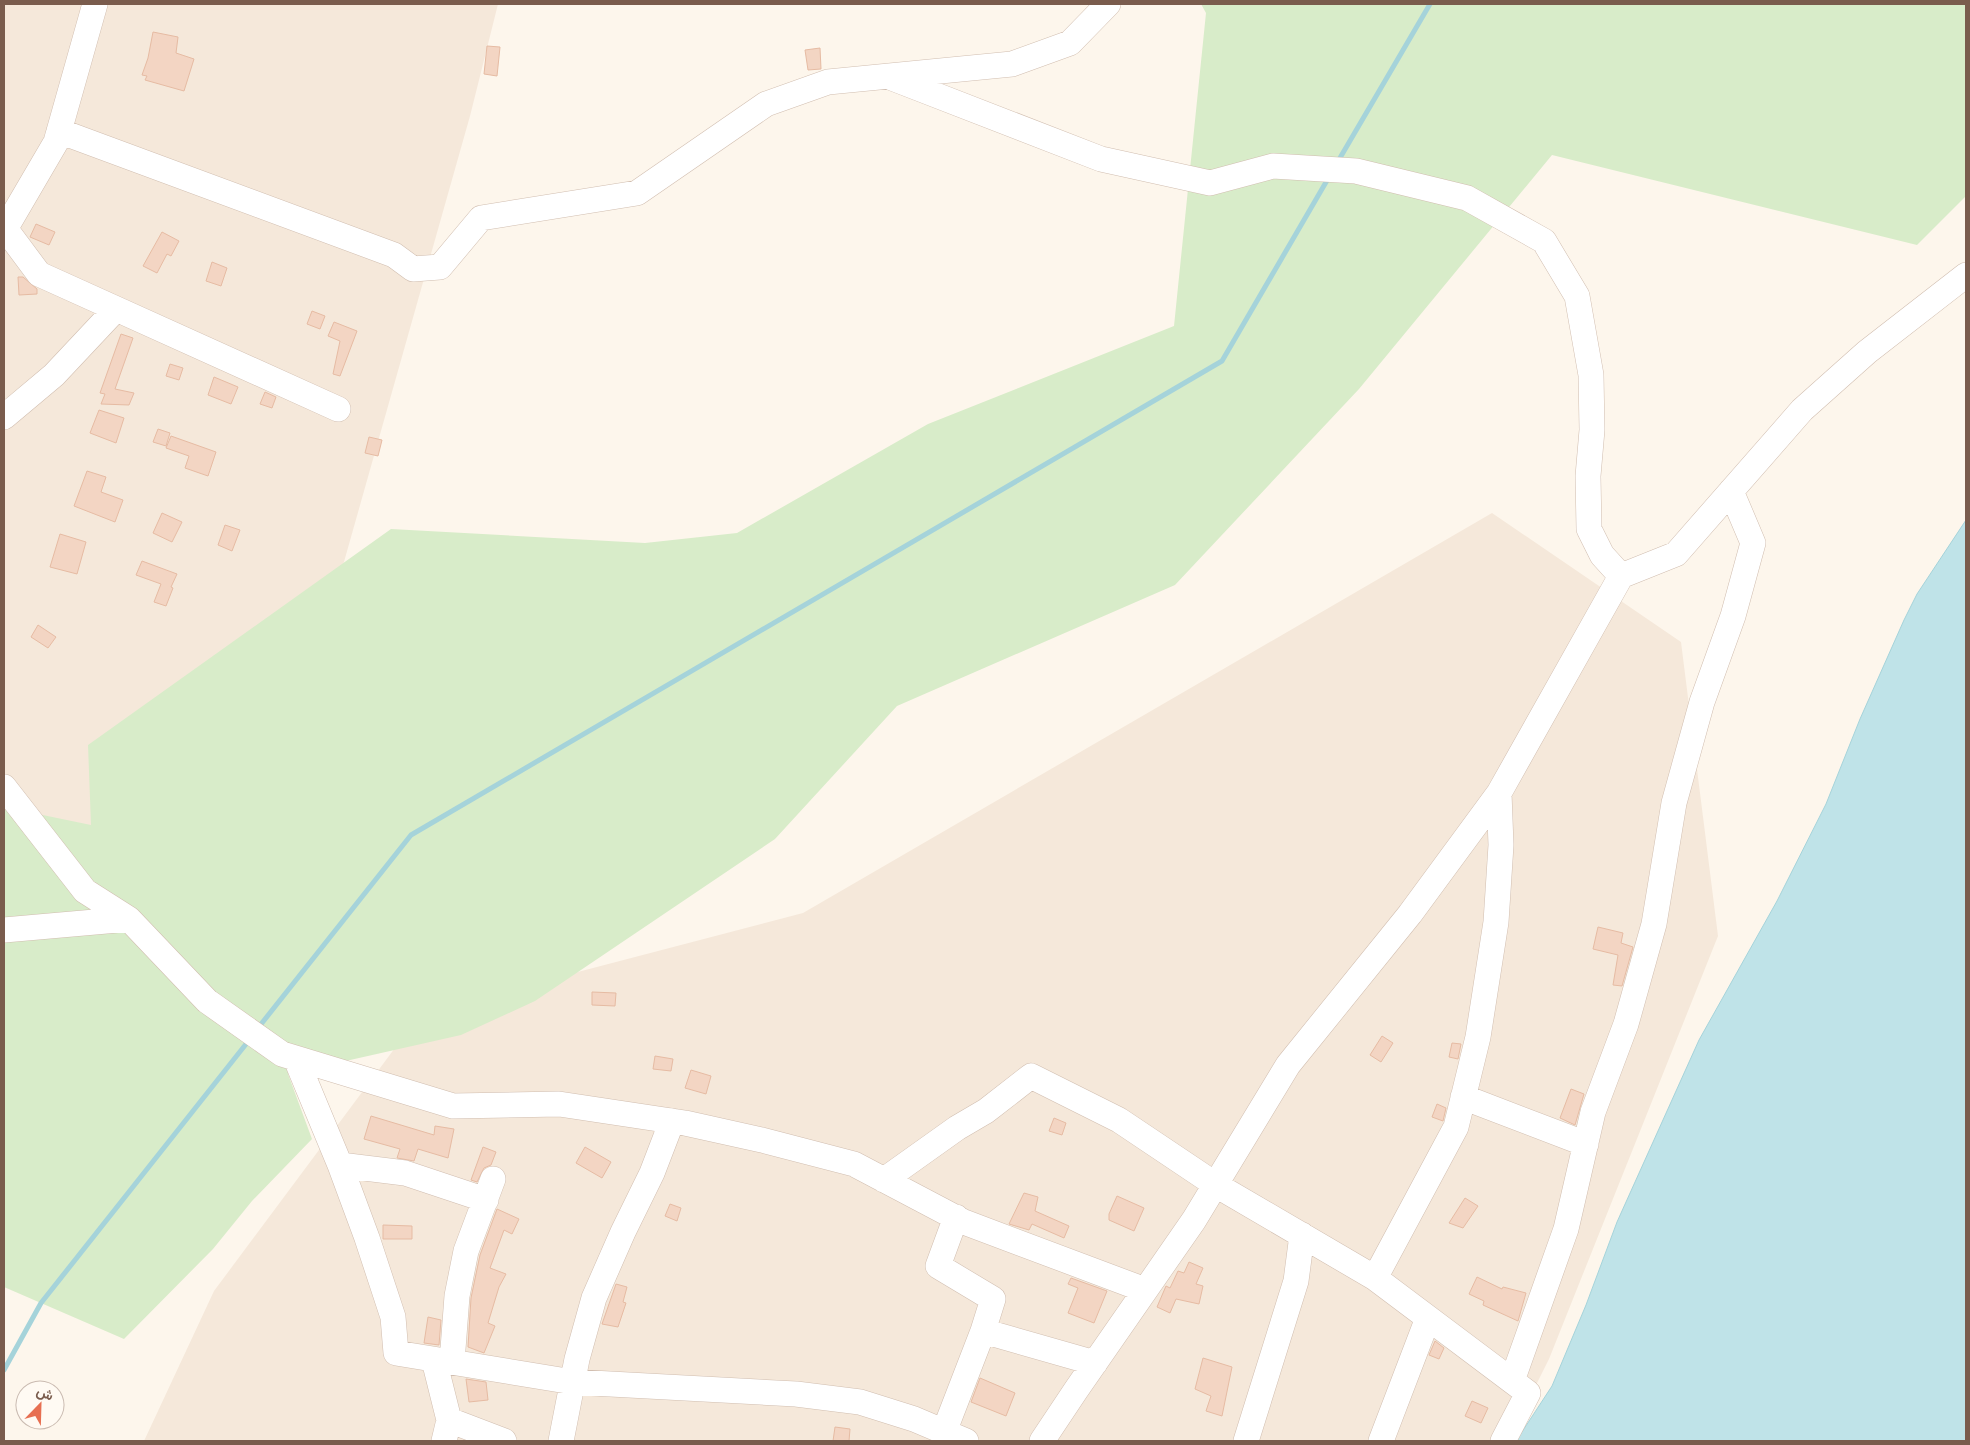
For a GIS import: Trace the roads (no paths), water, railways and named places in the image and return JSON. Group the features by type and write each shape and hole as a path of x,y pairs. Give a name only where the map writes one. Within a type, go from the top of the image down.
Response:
{"street":[{"path":"95,4 56,142 4,229 39,274 338,409"},
{"path":"59,130 394,255 413,269 440,267 481,218 637,192 766,104 828,82 1012,64 1070,43 1108,4"},
{"path":"887,76 1101,159 1210,183 1273,166 1356,171 1467,198 1544,241 1576,296 1591,375 1592,430 1588,476 1589,529 1602,555 1621,576"},
{"path":"1042,1441 1194,1220 1288,1065 1410,914 1500,793 1621,576 1676,554 1802,410 1867,352 1966,275"},
{"path":"4,417 54,375 116,309"},
{"path":"1512,1381 1566,1229 1593,1112 1626,1024 1654,924 1674,803 1702,702 1733,616 1753,543 1730,491"},
{"path":"4,787 85,891 129,919 207,1002 282,1054 453,1106 559,1104 672,1121 762,1140 854,1164 956,1217 1145,1290"},
{"path":"1376,1278 1456,1127 1478,1037 1496,922 1501,845 1500,793"},
{"path":"4,930 129,919"},
{"path":"296,1059 340,1165 393,1317 396,1353 573,1382 796,1394 860,1402 914,1419 955,1436 993,1299 938,1266 956,1217"},
{"path":"884,1180 958,1128 986,1111 1031,1076 1119,1120 1216,1185 1376,1278 1528,1393 1504,1441"},
{"path":"1463,1097 1586,1144"},
{"path":"561,1441 577,1359 594,1298 652,1173 672,1121"},
{"path":"340,1165 490,1189 466,1252 443,1361 446,1431 504,1441"},
{"path":"1246,1441 1296,1281 1302,1235"},
{"path":"1381,1441 1428,1318"},
{"path":"983,1331 1095,1362"}],"water":[{"path":"1966,520 1966,1441 1516,1441 1552,1386 1586,1305 1617,1222 1699,1040 1777,901 1826,804 1860,719 1904,620 1917,594"}],"waterway":[{"path":"1337,163 1430,4"},
{"path":"258,1028 411,835 1222,361 1329,177"},
{"path":"4,1370 41,1303 250,1039"}]}
